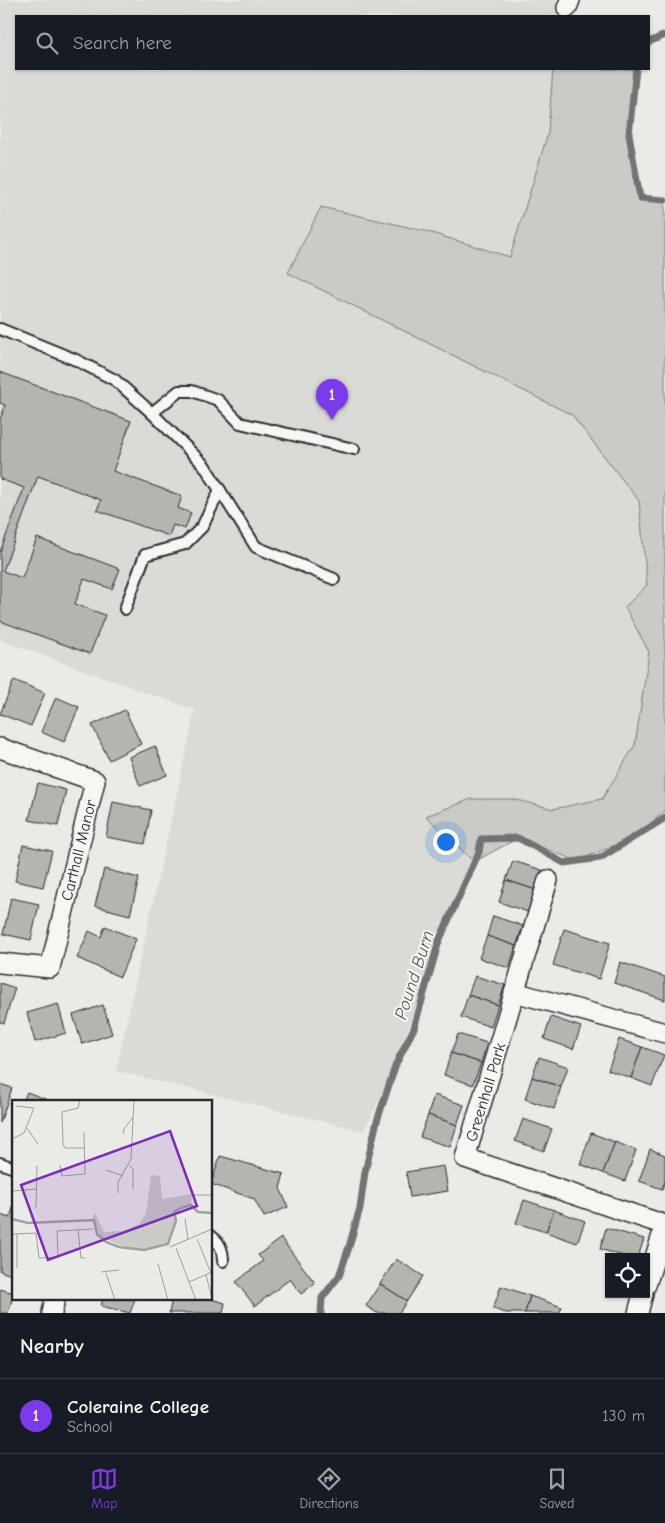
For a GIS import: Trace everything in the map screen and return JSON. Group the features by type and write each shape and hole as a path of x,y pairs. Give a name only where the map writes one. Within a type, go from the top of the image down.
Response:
{"street":[{"name":"Carthall Manor","path":"0,748 95,781 50,968 0,963"},
{"name":"Greenhall Park","path":"548,880 465,1158 665,1225 650,1272"},
{"path":"514,992 665,1033"},
{"path":"638,1313 643,1298"},
{"path":"52,1313 54,1300"}],"lane":[{"path":"0,329 76,360 115,380 152,413 204,465 256,547 334,579"},
{"path":"152,413 178,391 192,391 218,400 240,423 354,449"},
{"path":"125,609 144,555 185,544 202,527 220,490"},
{"path":"0,1163 12,1167"},
{"path":"212,1237 220,1245 223,1261"}],"shaded area":[{"path":"0,0 560,0 557,11 566,15 15,15 15,70 636,70 629,134 640,198 665,200 665,816 577,861 518,838 481,844 439,941 396,1064 364,1131 116,1071 195,710 0,640"},
{"path":"553,70 636,70 629,134 640,198 665,200 665,811 634,837 577,861 518,838 474,862 426,816 471,799 513,799 553,809 602,799 635,745 649,652 625,607 647,585 639,501 572,415 288,273 321,207 425,231 510,257 548,133"}],"building":[{"path":"0,372 131,421 113,471 182,496 178,508 191,513 185,529 173,525 169,536 97,510 101,500 38,476 3,571 22,578 37,538 120,569 112,589 84,579 75,604 105,615 90,654 0,621 0,552 24,488 0,479 0,420 5,405 0,403"},
{"path":"14,680 45,693 31,726 0,714"},
{"path":"56,697 79,707 64,742 41,732"},
{"path":"125,710 141,744 109,760 92,725"},
{"path":"155,746 167,775 140,786 129,757"},
{"path":"38,783 66,790 58,826 29,820"},
{"path":"113,802 151,810 145,844 106,837"},
{"path":"23,845 52,851 43,887 15,881"},
{"path":"513,861 542,870 536,890 506,880"},
{"path":"104,869 139,878 130,915 95,906"},
{"path":"506,880 536,890 528,912 499,902"},
{"path":"11,898 39,904 31,940 3,934"},
{"path":"493,916 523,926 516,946 487,936"},
{"path":"105,926 136,939 120,977 77,958 89,931 101,937"},
{"path":"564,929 610,943 599,979 553,965"},
{"path":"487,936 516,946 509,968 479,958"},
{"path":"620,962 665,977 665,1000 614,983"},
{"path":"475,976 505,985 498,1005 468,995"},
{"path":"0,983 15,988 4,1023 0,1022"},
{"path":"468,995 498,1005 491,1027 461,1017"},
{"path":"58,1004 66,1033 35,1042 27,1013"},
{"path":"103,1005 112,1034 82,1044 73,1015"},
{"path":"551,1017 581,1027 573,1049 544,1039"},
{"path":"458,1034 487,1043 481,1063 451,1053"},
{"path":"619,1039 642,1047 631,1078 608,1070"},
{"path":"642,1047 664,1055 652,1086 631,1078"},
{"path":"451,1053 481,1063 473,1085 444,1075"},
{"path":"539,1057 568,1067 561,1087 532,1077"},
{"path":"532,1077 561,1087 554,1109 525,1099"},
{"path":"0,1084 12,1088 0,1123"},
{"path":"27,1092 48,1100 24,1100"},
{"path":"434,1095 464,1105 457,1125 428,1115"},
{"path":"428,1115 457,1125 450,1147 420,1137"},
{"path":"523,1119 552,1129 544,1151 515,1141"},
{"path":"591,1133 615,1142 603,1173 580,1164"},
{"path":"615,1142 636,1150 625,1181 603,1173"},
{"path":"650,1149 665,1155 665,1181 662,1189 639,1181"},
{"path":"220,1156 284,1174 280,1188 288,1207 264,1217 254,1199 212,1184"},
{"path":"444,1166 448,1191 410,1197 406,1172"},
{"path":"524,1200 554,1210 546,1232 516,1223"},
{"path":"554,1210 585,1221 577,1243 546,1232"},
{"path":"12,1212 12,1275 0,1271 0,1215 10,1218"},
{"path":"606,1228 644,1239 639,1253 613,1253 600,1249"},
{"path":"281,1238 315,1283 301,1294 290,1279 255,1306 236,1282 263,1261 258,1255"},
{"path":"396,1259 423,1276 407,1301 380,1284"},
{"path":"380,1284 407,1301 399,1313 377,1313 366,1306"},
{"path":"501,1286 530,1296 525,1313 506,1313 493,1309"},
{"path":"0,1289 12,1292 12,1300 8,1313 0,1313"},
{"path":"530,1296 562,1307 559,1313 525,1313"},
{"path":"212,1299 225,1303 223,1313 169,1313 172,1300"},
{"path":"103,1300 135,1300 130,1313 101,1306"}],"waterway":[{"name":"Pound Burn","path":"650,42 665,35"},
{"name":"Pound Burn","path":"636,70 629,134 640,198 665,200"},
{"name":"Pound Burn","path":"321,1313 322,1298 339,1276 349,1247 360,1208 365,1172 377,1121 396,1064 414,1028 439,941 479,852 481,839 518,838 564,863 600,858 665,818"}],"place":[{"name":"Coleraine College","path":"332,420"}]}
